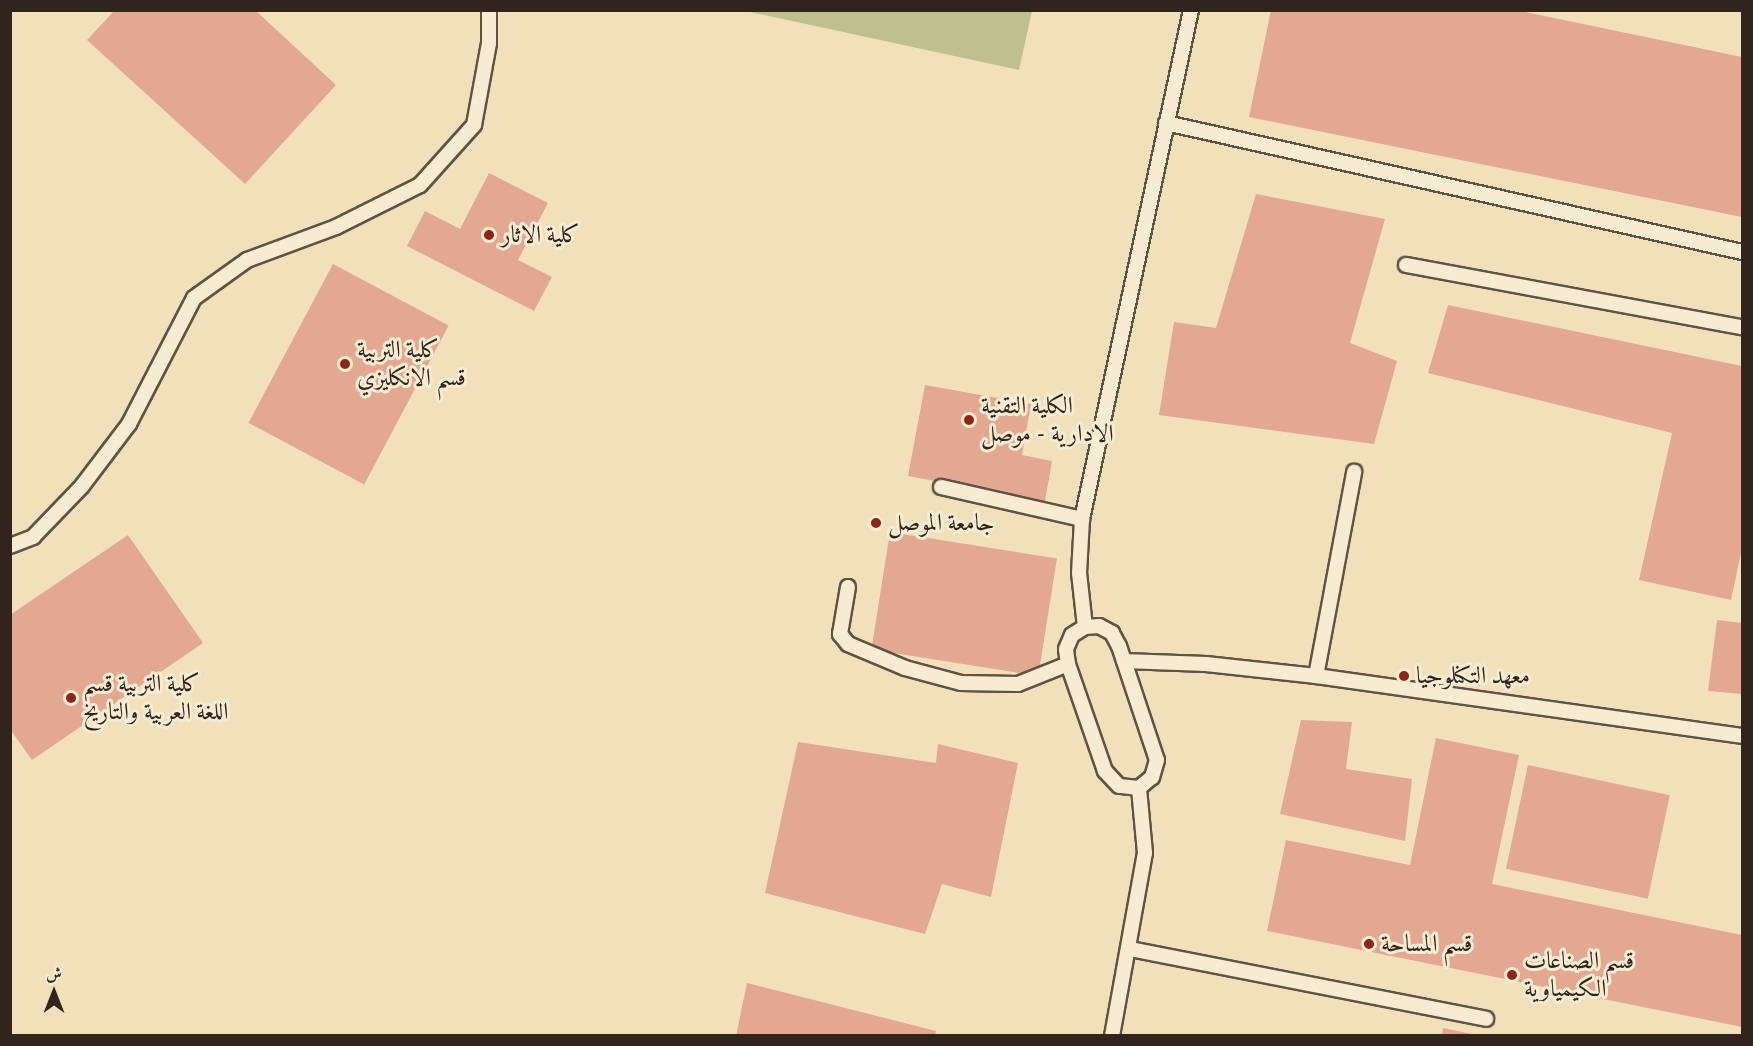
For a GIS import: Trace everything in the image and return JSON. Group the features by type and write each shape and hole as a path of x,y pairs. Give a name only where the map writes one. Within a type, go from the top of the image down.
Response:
{"lane":[{"path":"10,546 33,537 42,528 82,486 129,424 194,298 247,260 336,227 420,185 451,151 474,125 489,43 489,10"},
{"path":"1085,627 1078,573 1082,519 1191,10"},
{"path":"1166,123 1743,252"},
{"path":"1406,264 1743,327"},
{"path":"1316,675 1353,472"},
{"path":"941,487 1082,519"},
{"path":"848,587 840,634 848,644 905,668 961,683 1018,684 1068,664"},
{"path":"1099,626 1112,633 1124,661 1157,760 1152,777 1139,788 1119,786 1105,771 1068,664 1066,649 1072,635 1085,627 1099,626"},
{"path":"1124,661 1206,664 1316,675 1743,736"},
{"path":"1112,1035 1130,949 1145,854 1139,788"},
{"path":"1130,949 1486,1019"}],"green space":[{"path":"741,10 1032,10 1032,11 1019,70"}],"building":[{"path":"115,10 255,10 336,85 245,184 87,40"},
{"path":"1271,10 1516,10 1742,57 1742,217 1249,117"},
{"path":"489,173 548,203 518,260 552,277 534,311 407,246 425,211 460,229"},
{"path":"1256,194 1385,219 1350,343 1397,361 1374,444 1159,415 1174,322 1216,328"},
{"path":"333,264 449,326 364,484 248,423"},
{"path":"1448,305 1742,366 1742,548 1731,600 1639,580 1672,433 1428,373"},
{"path":"925,385 1031,404 1022,455 1052,461 1045,501 908,476"},
{"path":"890,532 1057,558 1038,676 871,650"},
{"path":"128,535 203,643 32,760 10,729 10,615"},
{"path":"1717,620 1742,623 1742,694 1708,691"},
{"path":"1301,720 1352,722 1346,769 1412,779 1405,841 1280,814"},
{"path":"1436,738 1519,755 1492,884 1742,935 1742,1027 1267,931 1286,840 1410,865"},
{"path":"798,742 936,763 938,744 1018,763 991,897 942,884 925,934 765,893"},
{"path":"1528,765 1670,795 1648,899 1506,869"},
{"path":"747,983 936,1031 935,1036 736,1036"},
{"path":"1443,1028 1472,1034 1472,1036 1442,1036"}],"place":[{"name":"كلية الاثار","path":"489,235"},
{"name":"كلية التربية قسم الانكليزي","path":"345,364"},
{"name":"الكلية التقنية الادارية - موصل","path":"969,420"},
{"name":"جامعة الموصل","path":"876,523"},
{"name":"معهد التكنلوجيا","path":"1404,676"},
{"name":"كلية التربية قسم اللغة العربية والتاريخ","path":"71,698"},
{"name":"قسم المساحة","path":"1369,944"},
{"name":"قسم الصناعات الكيمياوية","path":"1512,975"}]}
